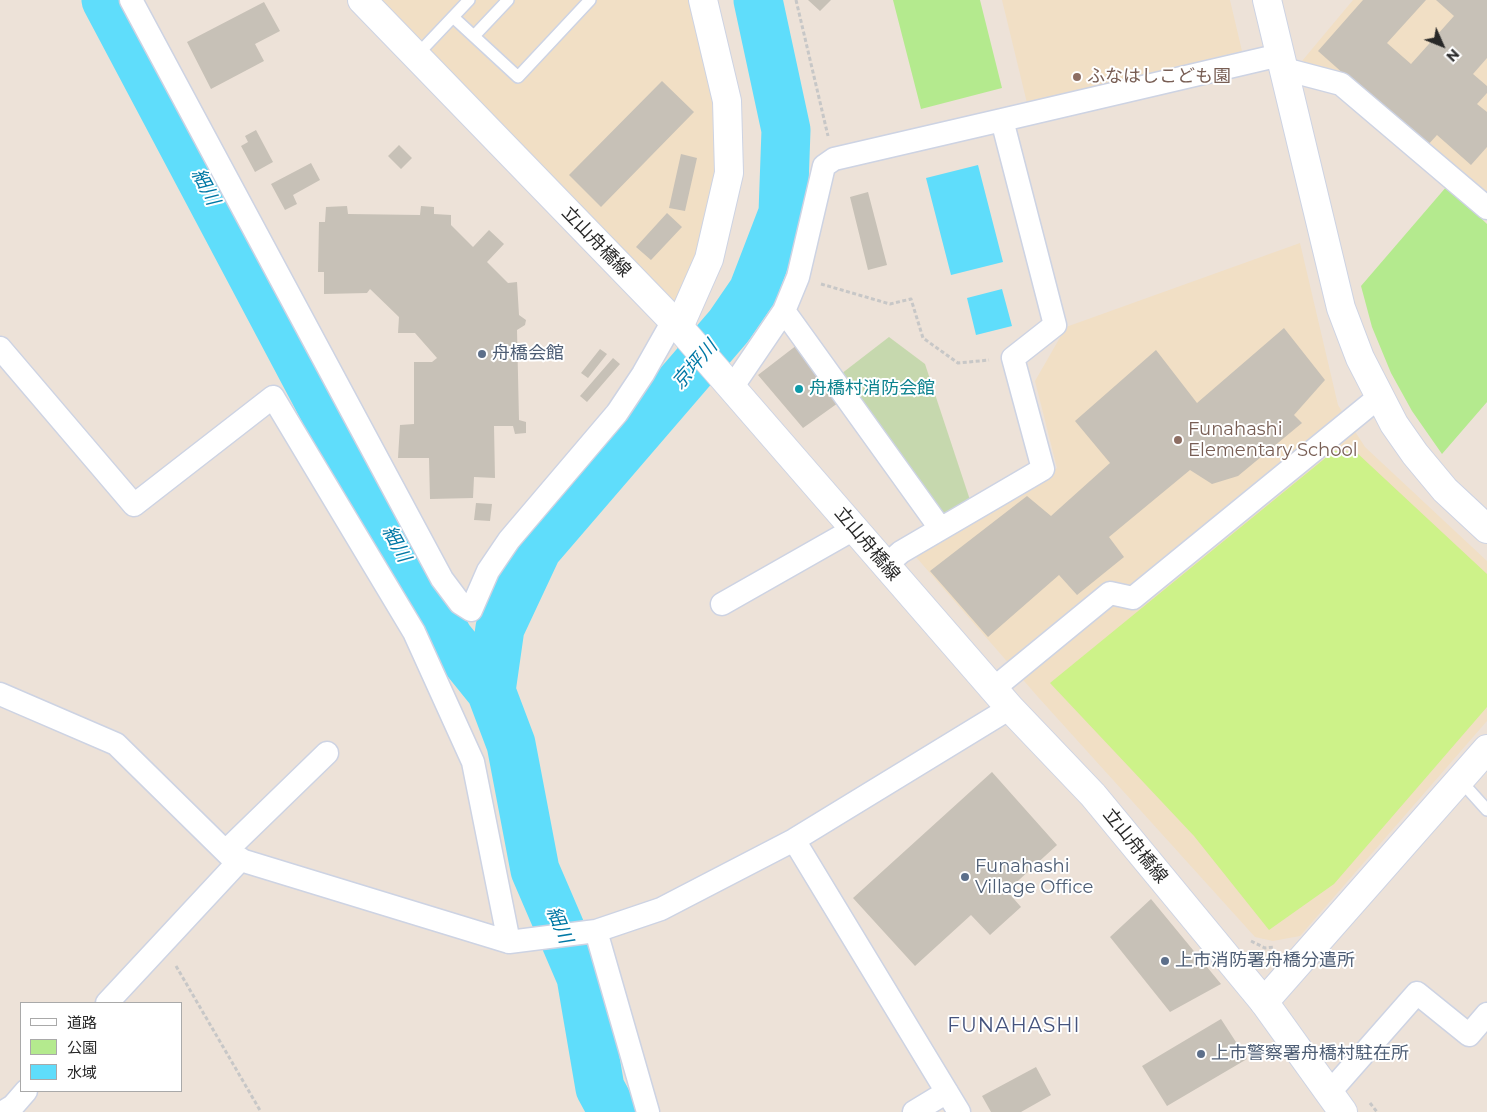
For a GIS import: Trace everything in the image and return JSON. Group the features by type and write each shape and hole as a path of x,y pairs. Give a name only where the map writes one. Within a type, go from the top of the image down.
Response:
{"main road":[{"name":"立山舟橋線","path":"362,0 676,324 1002,698 1094,795 1264,1002 1336,1103"},
{"path":"676,324 709,259 729,174 727,101 702,0"},
{"path":"1267,0 1341,308 1360,358 1379,397 1415,454 1444,490 1487,529"},
{"path":"1264,1002 1487,749"}],"street":[{"path":"131,0 442,579 460,603 471,610 488,571 508,540 617,413 676,324"},
{"path":"731,389 784,312 798,277 824,166 834,159 1002,120 1282,62 1341,84 1487,208"},
{"path":"885,566 901,552 940,528 1043,469 1014,358 1054,325 1002,120"},
{"path":"784,312 940,528"},
{"path":"0,348 134,505 273,397 414,632 473,762 509,942"},
{"path":"0,694 116,744 233,855 509,942 596,930 661,909 794,840 1002,698 1110,593 1134,598 1379,397"},
{"path":"722,604 854,529"},
{"path":"108,1002 163,944 233,855 327,753"},
{"path":"794,840 959,1112"},
{"path":"596,930 648,1112"},
{"path":"1336,1103 1417,993 1469,1035 1487,1014"},
{"path":"3,1112 13,1106 25,1092"},
{"path":"914,1112 947,1092"}],"lane":[{"path":"416,56 469,0"},
{"path":"474,36 508,0"},
{"path":"453,17 518,77 590,0"},
{"path":"1460,780 1487,810"}],"path":[{"path":"796,0 834,159"},
{"path":"798,277 890,304 911,299 923,338 958,363 1014,358"},
{"path":"163,944 261,1112"}],"shaded area":[{"path":"362,0 703,0 729,173 679,327"},
{"name":"ふなはしこども園","path":"1002,0 1230,0 1242,51 1027,103"},
{"path":"1353,0 1487,0 1487,203 1338,75 1302,61"},
{"path":"1300,243 1338,405 1365,447 1487,561 1487,721 1300,936 1273,941 1255,937 1038,697 916,557 1057,468 1035,381 1066,327"}],"green space":[{"path":"893,0 980,0 1002,88 921,109"},
{"path":"1447,186 1487,224 1487,402 1442,454 1412,411 1391,373 1372,327 1361,286"},
{"path":"889,337 925,364 970,500 942,518 841,374"},
{"path":"1334,451 1356,452 1487,574 1487,707 1334,884 1269,930 1194,836 1050,683"}],"water":[{"path":"978,165 1003,262 951,275 926,178"},
{"path":"1002,289 1012,326 976,335 967,298"}],"building":[{"path":"808,0 831,0 820,11"},
{"path":"1363,0 1426,0 1387,43 1411,64 1454,16 1436,0 1487,0 1487,58 1473,74 1487,86 1487,93 1477,104 1487,112 1487,147 1471,165 1437,135 1426,147 1318,51"},
{"path":"264,2 280,31 255,44 264,61 211,89 187,42"},
{"path":"662,81 694,112 601,207 569,175"},
{"path":"256,130 273,162 255,172 241,146 248,142 245,136"},
{"path":"399,145 412,158 401,169 388,156"},
{"path":"681,154 697,158 685,211 669,208"},
{"path":"311,163 320,180 293,195 297,204 285,210 271,184"},
{"path":"868,192 887,265 868,270 850,197"},
{"path":"347,206 348,214 420,215 421,206 434,207 434,214 451,215 451,225 473,247 489,230 504,244 487,262 508,283 517,282 519,315 526,320 525,325 517,330 519,420 526,422 526,433 515,434 513,426 494,426 495,478 474,477 473,498 430,499 429,458 398,458 400,425 414,424 414,362 432,362 437,358 415,333 398,333 399,317 370,289 367,293 324,294 324,272 318,272 319,222 325,222 326,207"},
{"path":"667,213 682,227 651,260 636,247"},
{"path":"1284,328 1325,380 1294,415 1302,423 1238,476 1212,484 1190,470 1109,537 1124,557 1077,595 1059,575 988,637 930,571 1027,496 1051,516 1110,463 1075,421 1156,350 1197,403"},
{"name":"舟橋村消防会館","path":"797,345 838,403 803,428 758,375"},
{"path":"600,349 607,354 588,378 581,373"},
{"path":"613,358 620,364 587,402 580,396"},
{"path":"476,503 492,504 490,521 474,520"},
{"path":"992,772 1057,845 1007,891 1021,907 990,935 971,915 915,966 853,898"},
{"name":"上市消防署舟橋分遣所","path":"1151,899 1221,984 1170,1012 1110,937"},
{"path":"1221,1019 1247,1059 1167,1106 1142,1066"},
{"path":"1036,1067 1051,1095 1021,1112 991,1112 982,1096"}],"waterway":[{"name":"細川","path":"106,0 367,492 449,639 491,691 511,744 535,870 581,977 600,1088 613,1112"},
{"name":"京坪川","path":"491,691 500,628 537,549 729,326 753,291 783,213 786,130 758,0"}],"place":[{"name":"ふなはしこども園","path":"1077,77"},
{"name":"舟橋会館","path":"482,354"},
{"name":"舟橋村消防会館","path":"799,389"},
{"name":"Funahashi Elementary School","path":"1178,440"},
{"name":"Funahashi Village Office","path":"965,877"},
{"name":"上市消防署舟橋分遣所","path":"1165,961"},
{"name":"上市警察署舟橋村駐在所","path":"1201,1054"}],"district":[{"name":"FUNAHASHI","path":"1014,1026"}]}
